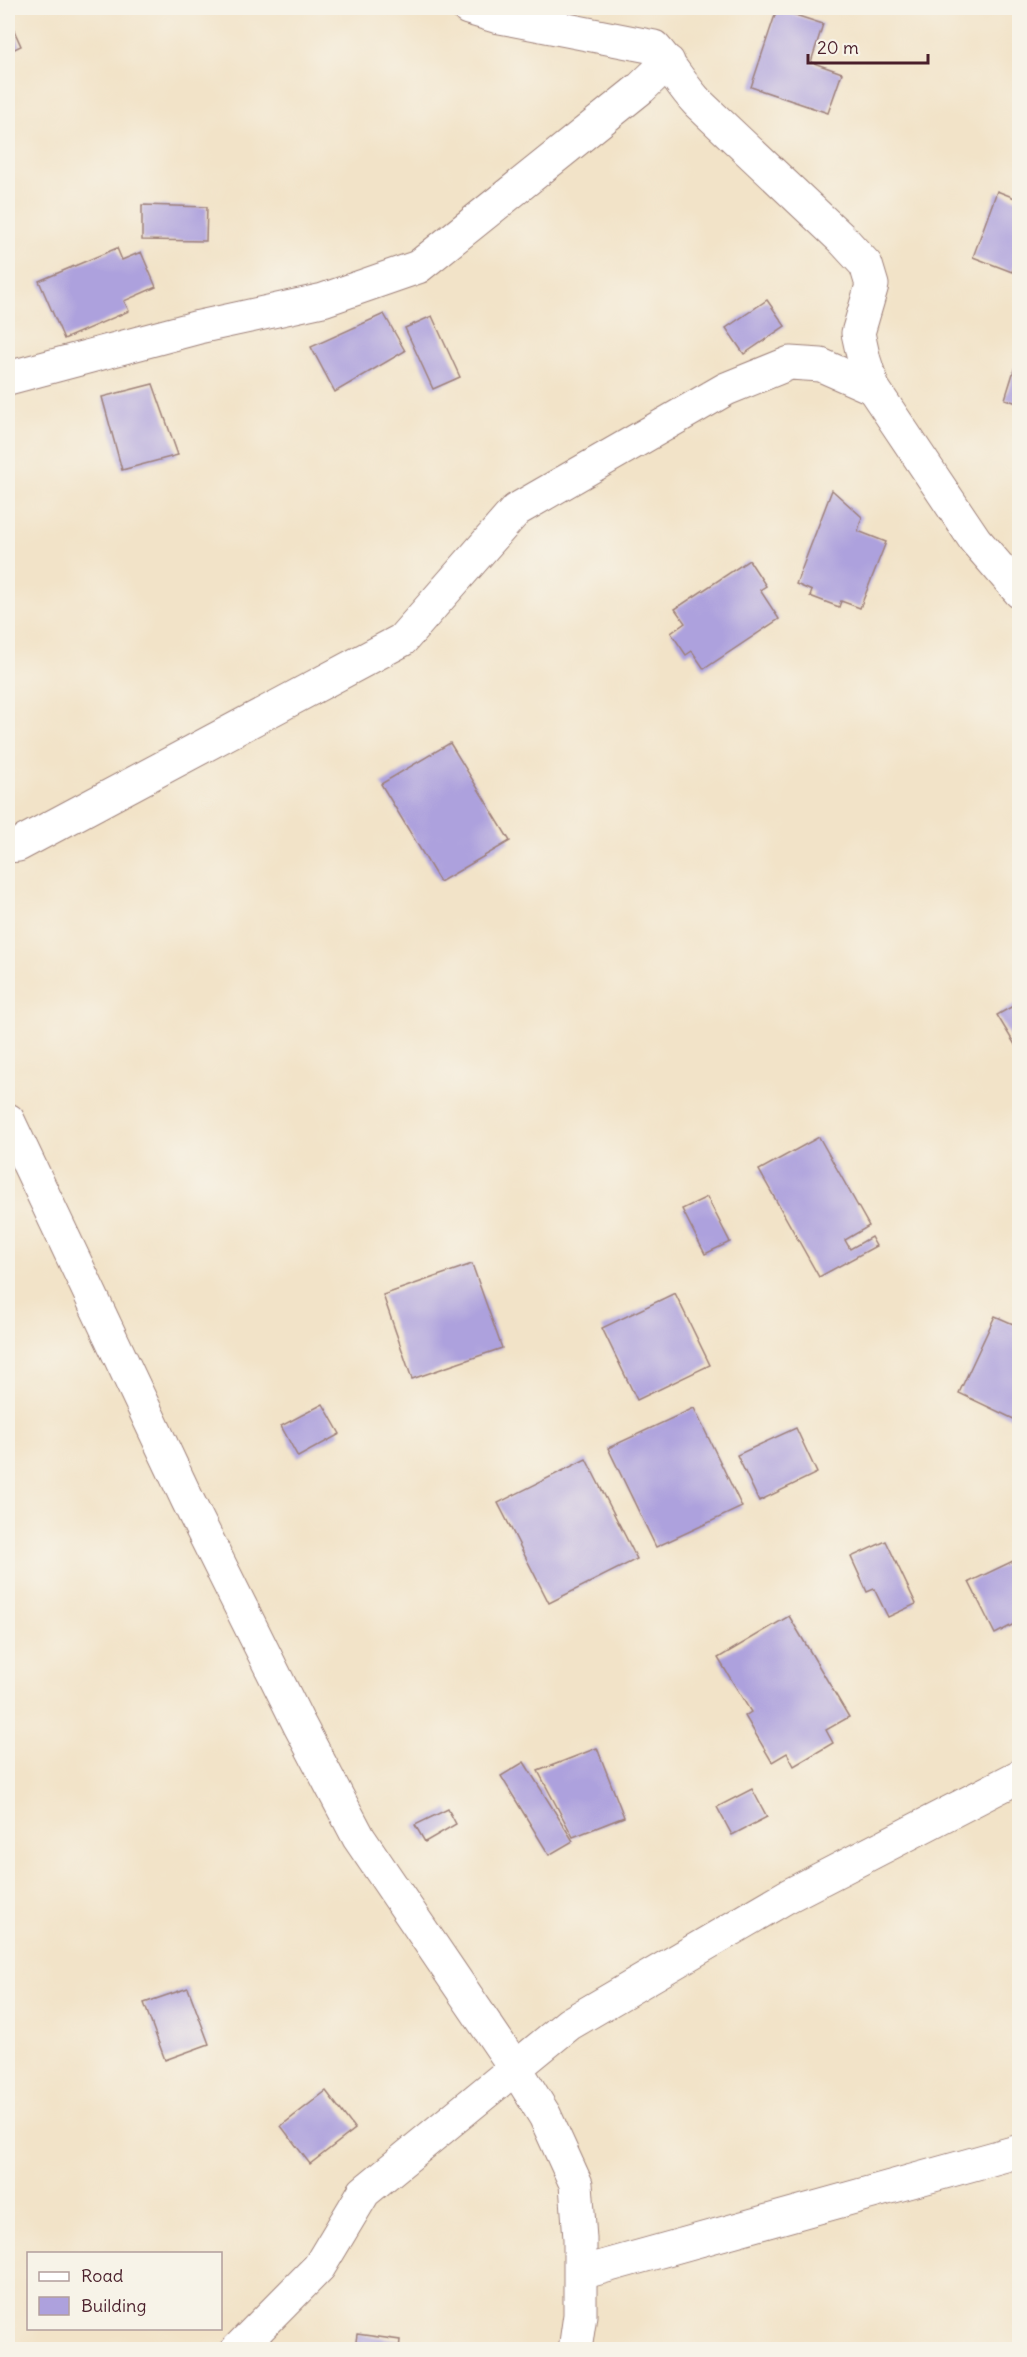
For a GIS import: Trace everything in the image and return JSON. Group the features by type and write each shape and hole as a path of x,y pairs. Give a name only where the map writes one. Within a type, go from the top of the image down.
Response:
{"street":[{"path":"468,8 495,16 654,47 668,62 683,88 866,264 872,285 858,333 873,388 975,540 1020,592"},
{"path":"8,378 199,327 323,300 418,267 641,88 668,62"},
{"path":"8,846 28,839 402,640 516,510 726,389 790,363 820,365 873,388"},
{"path":"8,1120 188,1502 359,1838 516,2069 545,2116 576,2184 580,2239 580,2315 575,2349"},
{"path":"237,2349 319,2267 364,2193 569,2024 775,1903 1020,1776"},
{"path":"580,2273 1020,2151"}],"building":[{"path":"777,9 823,24 811,62 842,73 828,113 751,87"},
{"path":"8,17 21,46 8,52"},
{"path":"997,191 1020,200 1020,252 1012,272 973,257"},
{"path":"142,205 207,207 206,241 142,240"},
{"path":"117,248 122,260 141,252 156,287 124,301 129,311 64,339 39,281"},
{"path":"767,300 785,326 744,354 726,328"},
{"path":"384,314 405,351 335,392 311,347"},
{"path":"432,316 460,377 433,389 405,328"},
{"path":"1020,355 1020,404 1005,399"},
{"path":"153,384 178,455 122,470 102,397"},
{"path":"832,490 862,517 858,531 886,542 860,608 841,601 839,607 810,596 812,591 796,584"},
{"path":"749,560 766,586 760,590 779,619 704,669 692,651 686,655 671,633 685,623 675,609"},
{"path":"450,743 510,841 440,882 381,784"},
{"path":"1020,1002 1020,1053 997,1015"},
{"path":"819,1137 869,1226 845,1240 850,1249 871,1237 876,1246 819,1277 759,1170"},
{"path":"707,1197 730,1242 705,1254 682,1209"},
{"path":"472,1264 502,1348 412,1379 383,1295"},
{"path":"675,1293 710,1365 637,1400 602,1328"},
{"path":"995,1316 1020,1327 1020,1422 959,1393"},
{"path":"323,1404 340,1434 298,1457 281,1426"},
{"path":"694,1408 742,1507 656,1547 608,1448"},
{"path":"796,1428 817,1473 759,1501 737,1455"},
{"path":"586,1459 637,1559 549,1603 498,1503"},
{"path":"886,1541 916,1604 888,1617 874,1589 867,1592 851,1557"},
{"path":"1013,1561 1020,1574 1020,1621 995,1634 969,1582"},
{"path":"789,1616 849,1717 826,1730 833,1743 794,1766 787,1753 772,1762 745,1716 751,1712 718,1658"},
{"path":"597,1748 624,1817 573,1837 538,1771"},
{"path":"524,1762 573,1841 549,1855 501,1776"},
{"path":"752,1789 767,1817 732,1835 717,1807"},
{"path":"448,1809 456,1824 425,1842 415,1825"},
{"path":"188,1988 209,2044 165,2060 144,2003"},
{"path":"326,2091 355,2129 310,2164 281,2126"},
{"path":"357,2334 400,2340 399,2350 355,2350"}]}
